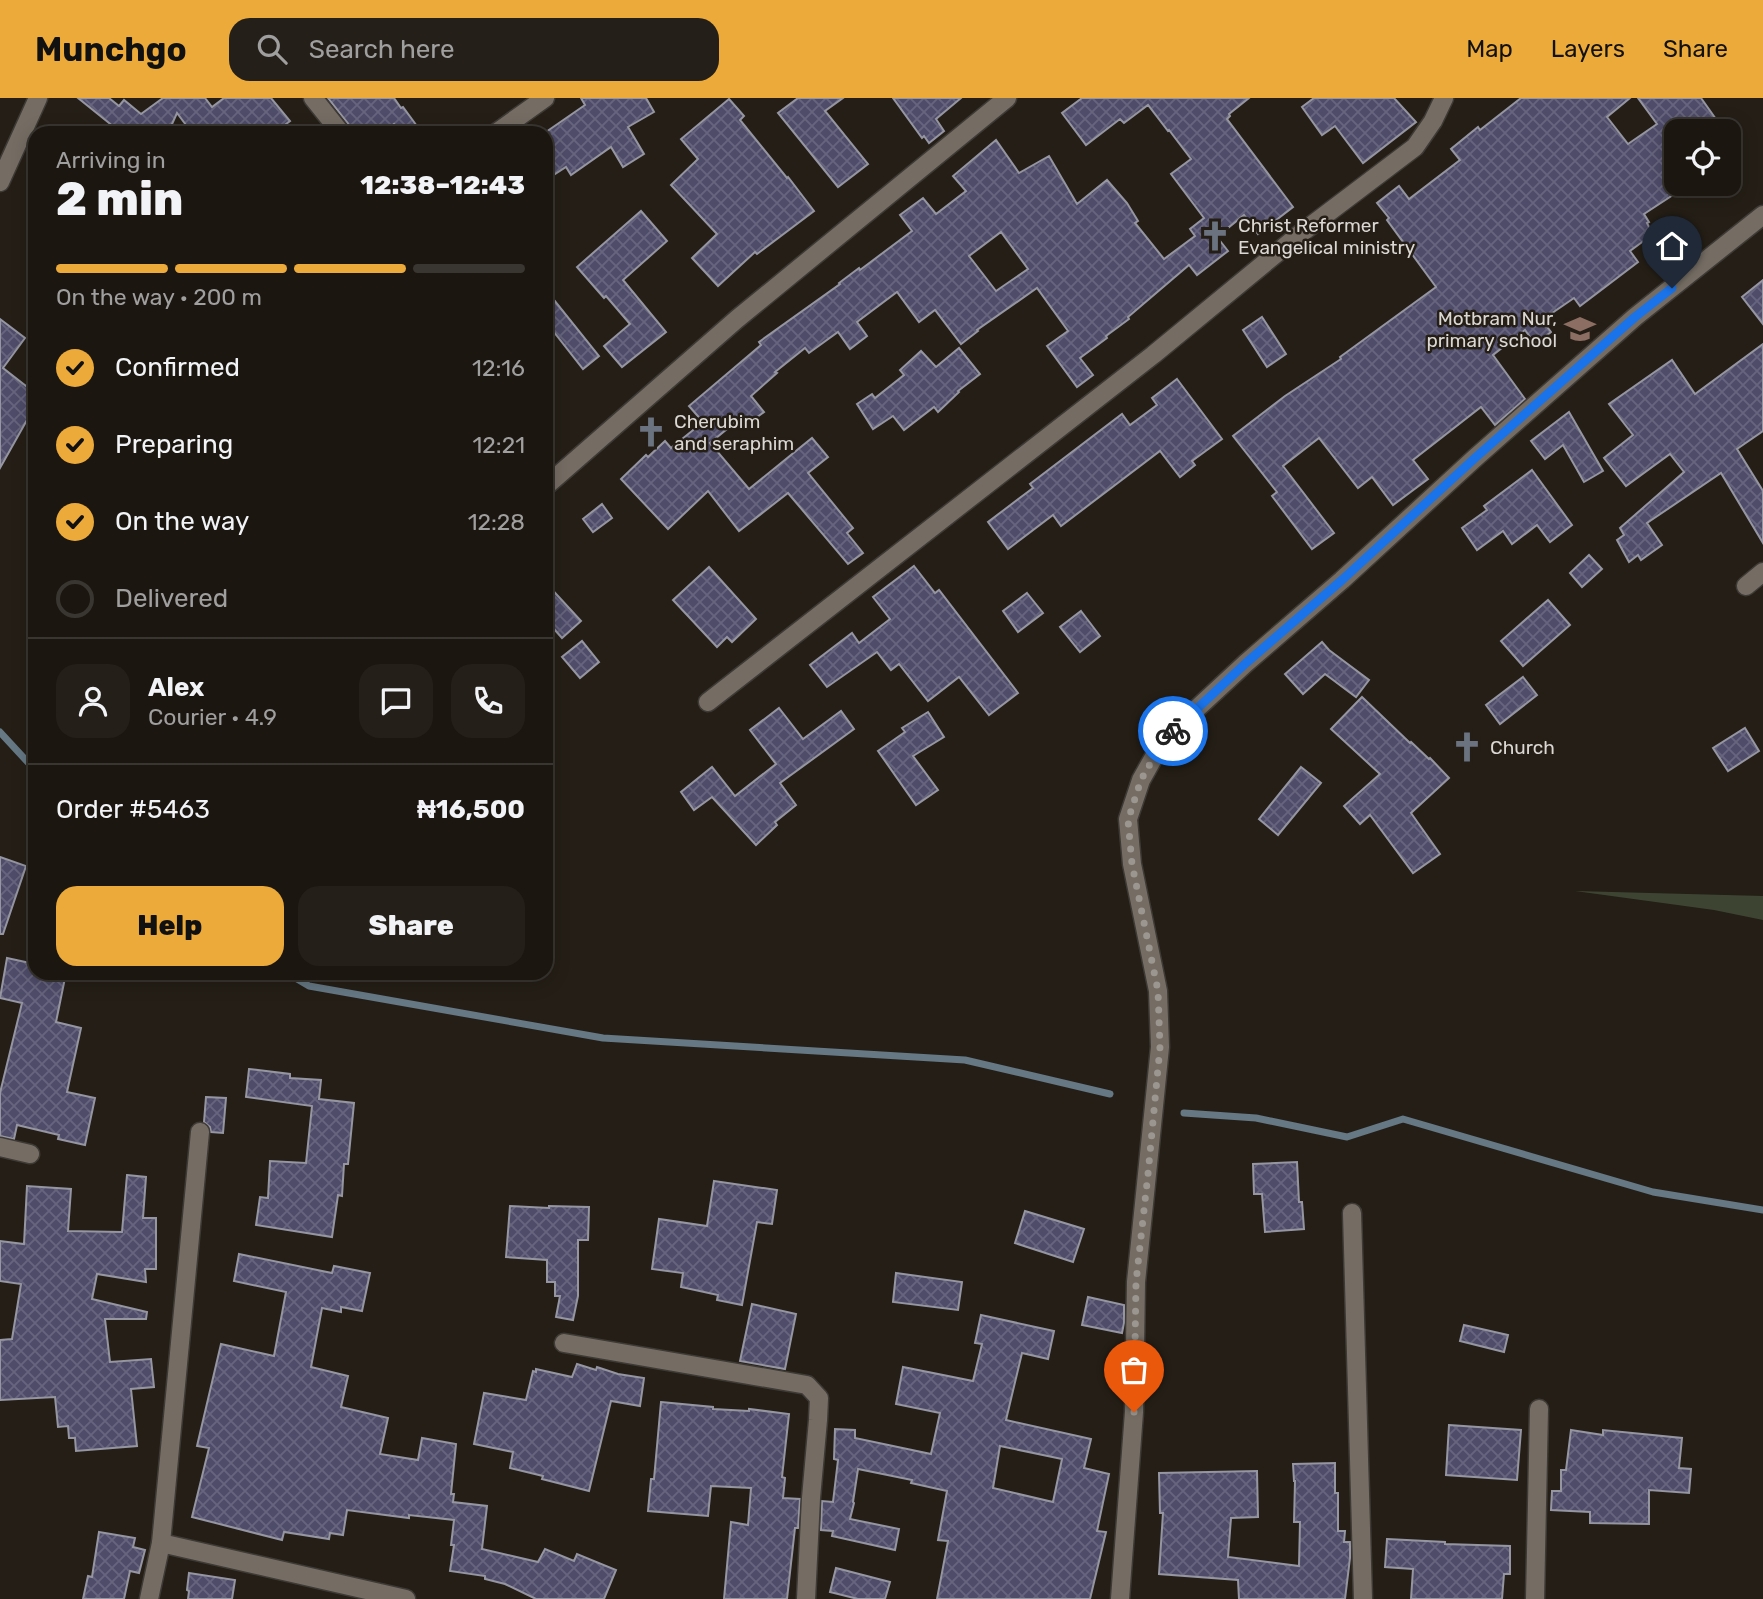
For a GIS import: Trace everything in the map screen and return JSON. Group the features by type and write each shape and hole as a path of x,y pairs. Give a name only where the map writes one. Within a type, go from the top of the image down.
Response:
{"street":[{"path":"0,182 38,98"},
{"path":"313,98 335,126"},
{"path":"506,126 545,98"},
{"path":"553,480 737,319 1007,98"},
{"path":"708,702 1153,355 1300,234 1415,147 1433,121 1444,98"},
{"path":"1120,1599 1134,1412 1136,1282 1160,1047 1158,991 1132,864 1128,820 1141,780 1164,739 1246,663 1635,317 1763,215"},
{"path":"1746,586 1763,572"},
{"path":"149,1599 162,1543 200,1132"},
{"path":"0,1147 30,1154"},
{"path":"1352,1213 1363,1599"},
{"path":"564,1343 807,1385 819,1398 806,1599"},
{"path":"1535,1599 1539,1409"},
{"path":"162,1543 406,1599"}],"green space":[{"path":"1575,891 1763,896 1763,920 1714,910"}],"building":[{"path":"78,98 109,98 119,106 124,100 141,114 163,98 205,98 212,107 224,98 271,98 290,121 283,126 187,126 177,113 171,126 113,126"},
{"path":"328,98 394,98 417,126 394,124 350,126"},
{"path":"581,98 646,98 654,112 628,127 644,154 623,167 611,147 571,175 566,167 553,175 553,127 585,105"},
{"path":"798,98 843,98 825,111 868,164 838,187 778,113"},
{"path":"893,98 961,98 936,119 944,131 929,143 924,136 922,138"},
{"path":"1082,98 1249,98 1229,114 1227,119 1293,207 1258,234 1244,215 1217,237 1228,251 1197,275 1189,265 1106,336 1107,338 1080,358 1093,375 1077,387 1047,346 1068,331 1037,288 961,344 935,310 919,322 897,292 857,322 867,336 850,349 838,332 809,353 805,348 775,372 777,373 751,396 764,412 749,423 743,416 710,443 749,489 812,438 828,457 808,473 853,528 847,533 863,553 848,564 788,493 739,531 708,491 668,529 621,479 665,441 671,448 703,422 689,406 761,345 759,342 912,231 900,215 923,198 936,214 966,191 953,176 996,140 1019,173 1049,156 1077,204 1107,180 1127,203 1138,221 1135,223 1164,259 1195,236 1190,229 1204,218 1171,174 1191,159 1148,105 1124,123 1120,119 1086,145 1062,113","holes":["1001,232 1028,269 996,291 969,256"]},
{"path":"1314,98 1394,98 1416,122 1363,163 1335,126 1322,135 1302,107"},
{"path":"1521,98 1630,98 1607,117 1628,144 1657,124 1638,98 1701,98 1716,119 1664,119 1664,196 1671,196 1644,214 1651,231 1646,234 1649,237 1630,251 1638,262 1580,306 1574,298 1542,320 1551,332 1535,344 1525,330 1493,355 1525,399 1495,425 1481,407 1413,460 1428,479 1393,505 1372,477 1358,488 1319,438 1283,466 1334,533 1312,549 1272,496 1277,492 1233,436 1436,287 1377,203 1399,186 1409,199 1460,160 1451,149 1478,127 1480,130"},
{"path":"729,99 744,116 740,120 814,211 757,254 755,252 718,286 692,258 717,234 671,185 698,159 681,139"},
{"path":"641,211 667,241 623,280 666,332 622,367 604,346 630,324 577,267"},
{"path":"1763,280 1763,324 1742,297"},
{"path":"553,299 599,356 583,369 553,331"},
{"path":"1262,317 1286,354 1267,367 1243,330"},
{"path":"0,319 25,338 3,368 28,388 28,421 0,468"},
{"path":"1763,344 1763,431 1737,449 1763,491 1763,543 1721,473 1647,523 1662,545 1641,560 1638,555 1629,562 1617,540 1624,535 1620,528 1684,472 1670,454 1626,486 1604,458 1633,435 1609,404 1672,360 1695,394"},
{"path":"959,348 980,374 958,391 938,412 934,407 904,430 893,416 873,429 857,404 872,394 875,398 904,375 900,370 921,351 936,367"},
{"path":"1177,379 1222,439 1192,461 1195,465 1180,477 1160,451 1061,526 1053,515 1008,549 988,522 1033,488 1030,484 1122,414 1130,425 1157,405 1152,398"},
{"path":"1569,412 1603,471 1584,482 1563,445 1545,459 1531,441"},
{"path":"1532,470 1572,525 1550,542 1537,525 1512,544 1503,531 1477,550 1462,528 1487,510 1484,506"},
{"path":"602,504 612,518 593,532 583,519"},
{"path":"1589,555 1602,569 1582,587 1570,573"},
{"path":"914,566 935,593 939,590 1018,693 989,715 959,677 928,701 899,664 891,670 877,652 827,687 810,665 852,633 859,643 890,619 873,597"},
{"path":"709,567 756,619 732,642 727,637 717,647 673,600"},
{"path":"553,591 581,621 562,638 553,628"},
{"path":"1027,593 1043,613 1018,632 1003,611"},
{"path":"1548,600 1570,625 1523,666 1501,641"},
{"path":"1081,611 1100,636 1080,652 1060,627"},
{"path":"582,641 599,662 580,678 562,657"},
{"path":"1322,642 1369,680 1356,697 1325,674 1303,694 1285,674"},
{"path":"1523,677 1537,695 1500,724 1486,705"},
{"path":"1362,697 1449,778 1411,813 1440,854 1413,873 1370,815 1360,824 1344,806 1380,774 1331,729"},
{"path":"779,708 803,739 841,711 854,729 780,783 796,805 775,822 777,825 756,845 712,797 694,810 681,792 712,767 735,796 776,764 750,730"},
{"path":"928,712 944,737 913,756 938,790 916,805 878,751 905,732 902,728"},
{"path":"1745,728 1759,751 1728,771 1713,748"},
{"path":"1301,767 1321,783 1278,835 1259,819"},
{"path":"0,857 26,866 3,934 0,934"},
{"path":"7,958 28,962 28,980 65,980 56,1022 81,1028 67,1092 95,1098 85,1145 58,1139 59,1135 17,1125 14,1139 0,1136 0,1093 22,1003 0,998"},
{"path":"249,1069 290,1074 290,1078 321,1080 319,1099 354,1103 348,1164 344,1164 342,1196 338,1195 332,1237 256,1225 260,1197 268,1198 270,1161 306,1163 312,1106 246,1097"},
{"path":"206,1097 226,1098 223,1133 211,1132 204,1122"},
{"path":"1297,1162 1299,1202 1302,1202 1304,1229 1265,1232 1262,1194 1254,1194 1253,1164"},
{"path":"127,1175 146,1177 143,1218 156,1218 156,1269 145,1269 146,1282 97,1274 92,1299 147,1312 146,1319 105,1319 110,1362 151,1359 154,1387 131,1389 137,1446 76,1451 75,1438 69,1438 68,1426 58,1427 55,1397 0,1400 0,1340 12,1339 21,1284 0,1281 0,1241 24,1244 27,1186 71,1189 68,1231 122,1232"},
{"path":"714,1181 777,1190 772,1224 757,1222 742,1305 717,1300 718,1295 681,1287 683,1273 652,1269 659,1219 707,1226"},
{"path":"510,1206 589,1207 588,1240 578,1240 578,1296 573,1320 556,1317 560,1296 555,1296 555,1282 547,1282 547,1260 506,1257"},
{"path":"1025,1211 1084,1229 1073,1262 1015,1243"},
{"path":"239,1254 332,1273 334,1266 370,1273 362,1311 341,1307 341,1312 322,1308 311,1367 348,1376 341,1407 388,1418 380,1454 418,1460 422,1438 456,1444 451,1494 454,1494 453,1502 487,1506 482,1549 538,1562 545,1549 574,1561 577,1554 616,1570 604,1599 536,1599 505,1584 485,1579 485,1576 450,1571 454,1520 409,1515 409,1518 347,1510 343,1535 330,1533 329,1539 284,1532 282,1540 192,1517 209,1448 197,1446 221,1344 274,1356 286,1292 234,1281"},
{"path":"896,1273 962,1282 958,1310 893,1302"},
{"path":"1088,1297 1124,1305 1122,1333 1082,1325"},
{"path":"752,1304 796,1314 785,1369 740,1361"},
{"path":"981,1315 1054,1331 1048,1359 1022,1353 1006,1420 1091,1439 1084,1468 1109,1474 1097,1531 1106,1532 1090,1599 937,1599 948,1541 938,1540 947,1491 911,1483 912,1480 858,1469 850,1519 899,1529 895,1550 832,1536 833,1531 821,1530 822,1501 833,1502 838,1460 834,1459 835,1429 855,1430 855,1438 931,1454 940,1413 896,1404 903,1367 973,1381 982,1344 975,1343","holes":["1000,1446 1062,1459 1053,1502 993,1488"]},
{"path":"1464,1325 1508,1335 1504,1352 1460,1341"},
{"path":"577,1364 644,1378 640,1406 611,1401 589,1491 510,1468 513,1452 474,1444 484,1393 526,1400 533,1371 536,1372 536,1369 572,1377"},
{"path":"661,1402 713,1409 749,1409 789,1414 782,1477 785,1478 783,1498 800,1499 787,1599 724,1599 731,1522 748,1525 751,1488 711,1486 708,1516 648,1511 651,1479 654,1479"},
{"path":"1449,1425 1521,1430 1517,1480 1446,1475"},
{"path":"1571,1430 1603,1435 1603,1430 1682,1438 1679,1468 1691,1469 1689,1493 1649,1490 1649,1524 1590,1523 1590,1512 1551,1510 1552,1491 1561,1491 1561,1470 1566,1470"},
{"path":"1335,1463 1338,1531 1345,1531 1344,1542 1350,1542 1345,1599 1239,1599 1238,1580 1159,1574 1163,1513 1160,1513 1159,1473 1257,1471 1258,1517 1231,1518 1228,1557 1299,1566 1300,1522 1294,1522 1293,1464"},
{"path":"99,1532 135,1538 133,1547 145,1550 139,1573 130,1571 124,1599 83,1599 88,1576 92,1577"},
{"path":"1387,1539 1510,1546 1510,1574 1504,1574 1502,1599 1411,1599 1413,1569 1385,1567"},
{"path":"836,1568 890,1582 885,1599 858,1599 830,1592"},
{"path":"189,1573 235,1580 232,1599 188,1599"}],"waterway":[{"path":"0,732 28,762"},
{"path":"299,980 309,986 603,1038 965,1060 1110,1094"},
{"path":"1184,1113 1256,1118 1347,1137 1403,1119 1653,1192 1763,1210"}],"way so far":[{"path":"1134,1412 1136,1282 1160,1047 1158,991 1132,864 1128,820 1141,780 1164,739 1173,731"}],"place":[{"name":"Christ Reformer Evangelical ministry","path":"1215,236"},
{"name":"Motbram Nur, primary school","path":"1580,329"},
{"name":"Cherubim and seraphim","path":"651,432"},
{"name":"Church","path":"1467,747"}],"route":[{"path":"1173,731 1475,458 1635,317 1672,288"}]}
